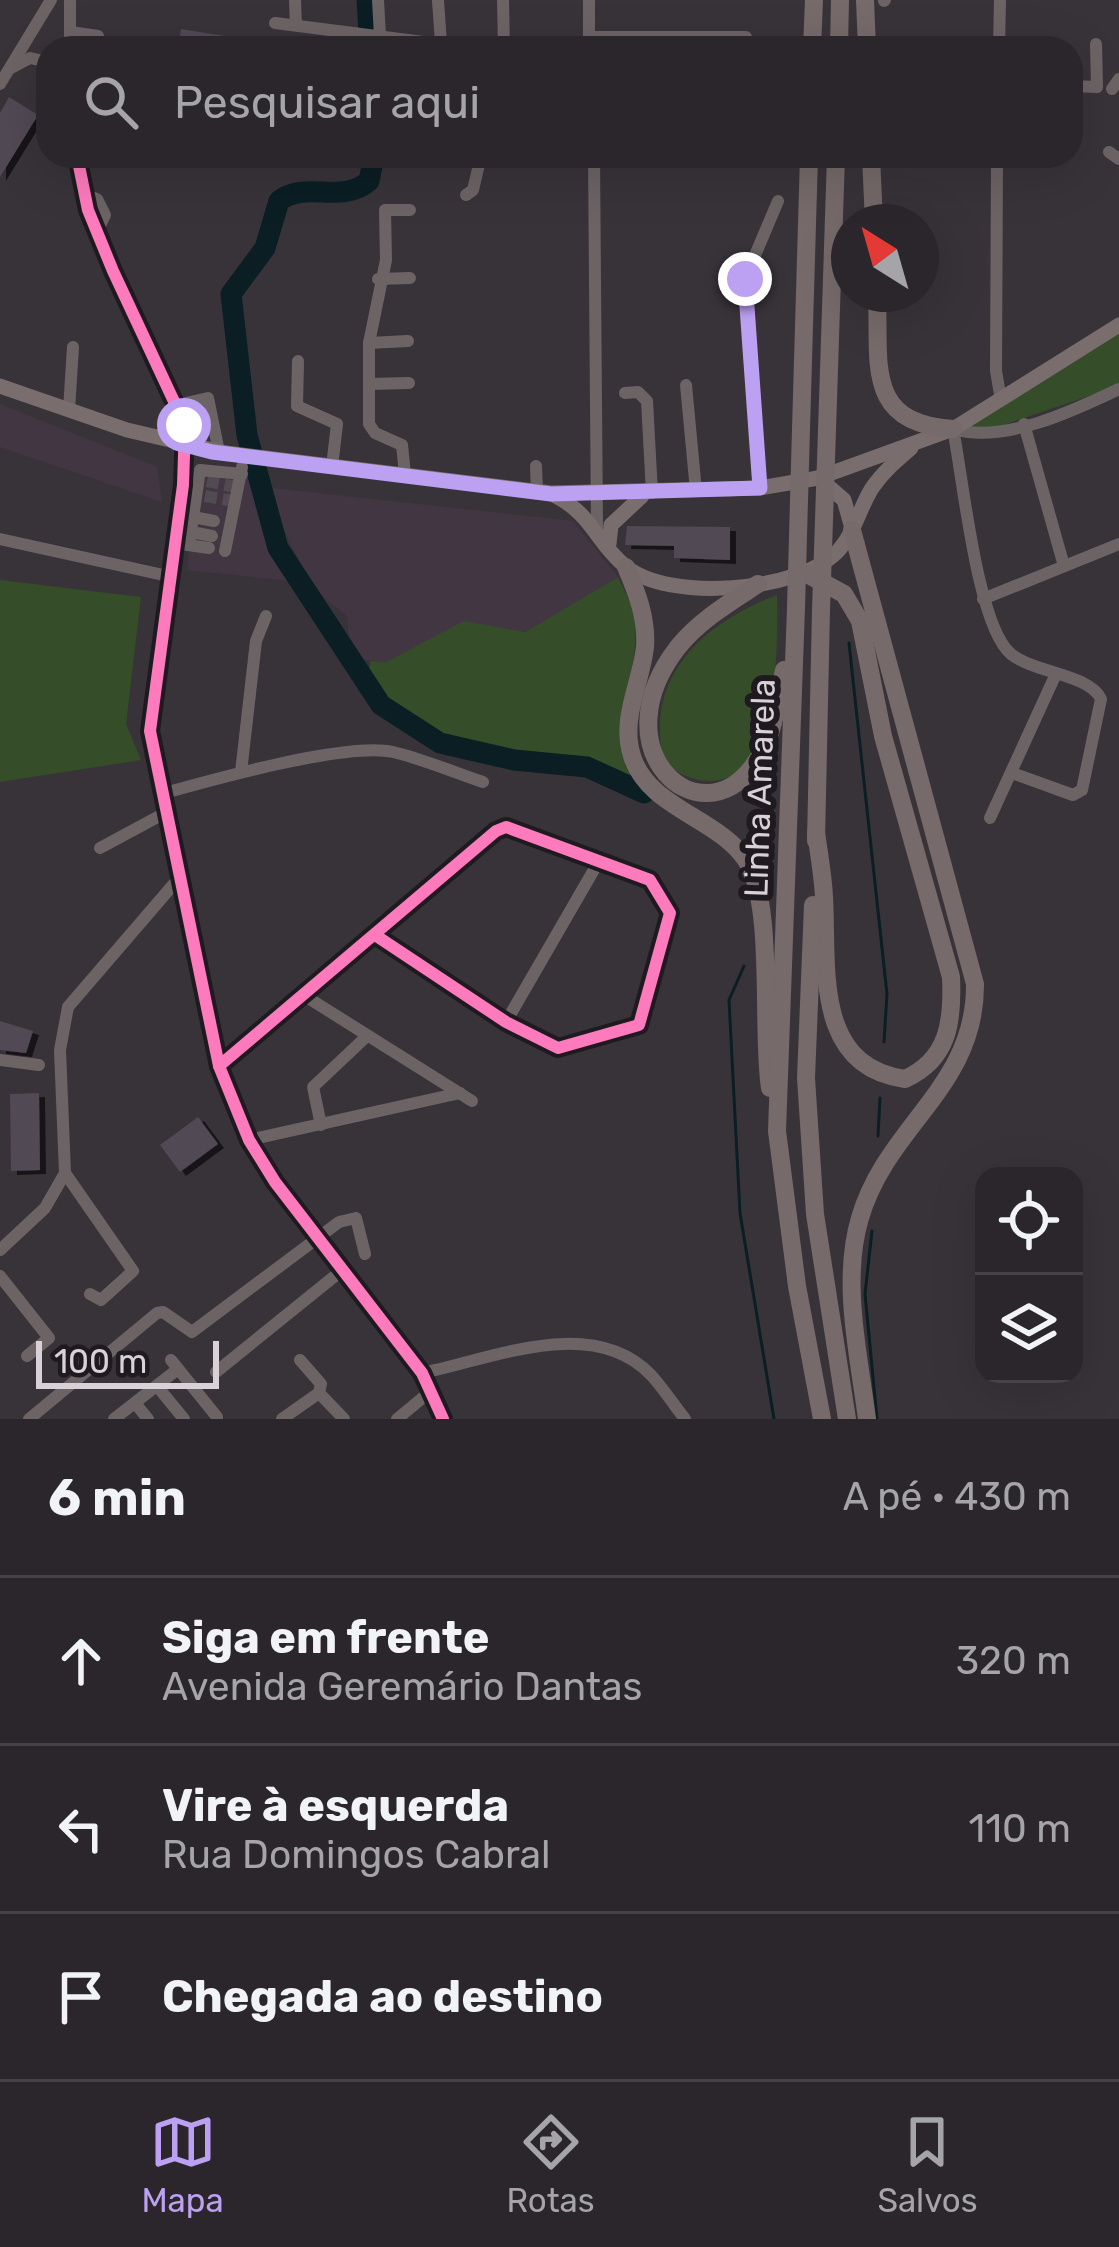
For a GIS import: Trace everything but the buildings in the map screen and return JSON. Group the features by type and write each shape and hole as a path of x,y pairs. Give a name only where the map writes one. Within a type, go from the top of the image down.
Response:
{"highway":[{"path":"812,36 814,0"},
{"path":"839,36 840,0"},
{"path":"865,0 866,36"},
{"name":"Linha Amarela","path":"809,168 777,1131 797,1286 822,1419"},
{"name":"Linha Amarela","path":"836,168 806,1078 823,1282 847,1419"},
{"path":"872,168 873,204"},
{"path":"878,312 885,398 902,417 953,429"},
{"path":"852,530 975,984 976,1022 961,1059 876,1178 859,1219 853,1267 867,1419"},
{"path":"626,567 644,626 628,729 634,763 662,796 732,842 756,882 767,1066 777,1131"},
{"path":"807,574 844,594 860,621 883,736 951,977 952,1013 941,1052 905,1079 865,1066 837,1032 827,995 816,832"},
{"path":"758,584 696,628 654,688 648,746 663,773 688,789 706,790 722,788 750,771 770,735 795,617"}],"main road":[{"path":"0,386 219,452 544,493 760,488 818,478 953,429 1119,325"},
{"path":"544,493 580,508 626,567 681,586 758,584 807,574 839,550 880,477 918,442"},
{"path":"818,478 844,500 852,530"},
{"path":"609,544 615,519 649,493"}],"street":[{"path":"0,85 51,0"},
{"path":"70,0 70,36"},
{"path":"296,0 296,25"},
{"path":"275,22 380,36 378,0"},
{"path":"438,0 440,36"},
{"path":"503,0 504,36"},
{"path":"589,0 589,36"},
{"path":"999,36 1000,0"},
{"path":"70,32 98,36"},
{"path":"1083,86 1097,87 1096,44"},
{"path":"9,69 36,59"},
{"path":"79,168 97,231 177,404 185,445 187,534"},
{"path":"466,194 473,190 479,168"},
{"path":"594,168 597,527"},
{"path":"997,168 996,371 1001,400"},
{"path":"760,488 745,279 778,201"},
{"path":"405,474 402,445 375,434 369,424 369,343 377,279 386,260 385,210 410,210"},
{"path":"377,279 410,278"},
{"path":"369,343 408,341"},
{"path":"70,410 73,347"},
{"path":"298,361 297,406 337,424 332,466"},
{"path":"369,384 409,383"},
{"path":"686,385 696,491"},
{"path":"1012,773 1073,795 1088,780 1101,699 1090,687 1016,658 1000,644 983,598 953,429 972,435 1024,424 1119,389"},
{"path":"625,393 638,392 646,401 649,493"},
{"path":"177,404 208,398 219,452"},
{"path":"1024,424 1064,566"},
{"path":"229,536 244,455"},
{"path":"536,466 544,493"},
{"path":"238,490 201,470 202,488 168,576 150,731 219,1066 249,1140 315,1238 422,1373 443,1419"},
{"path":"187,534 212,535 187,534"},
{"path":"0,539 168,576"},
{"path":"983,598 1119,544"},
{"path":"241,772 256,640 266,616"},
{"path":"990,818 1055,676"},
{"path":"161,794 241,772 389,751 483,782"},
{"path":"100,848 165,813"},
{"path":"219,1066 305,996 375,935 506,827 650,880 670,913 644,1016 630,1031 558,1048 506,1022 375,935"},
{"path":"506,1022 599,861"},
{"path":"0,1250 45,1208 63,1177 60,1050 68,1007 179,878"},
{"path":"249,1140 466,1097 305,996"},
{"path":"321,1125 313,1088 367,1036"},
{"path":"0,1060 39,1065"},
{"path":"63,1177 85,1209"},
{"path":"63,1177 133,1271 101,1300 90,1294"},
{"path":"29,1419 157,1313 192,1332 315,1238 356,1218 365,1254"},
{"path":"216,1372 341,1271"},
{"path":"2,1282 50,1338 28,1356"},
{"path":"422,1373 585,1342 627,1356 650,1374 685,1419"},
{"path":"282,1419 319,1393 320,1384 300,1360"},
{"path":"114,1419 157,1386 174,1365 217,1417"},
{"path":"157,1386 184,1419"},
{"path":"397,1419 432,1390"},
{"path":"319,1393 344,1419"},
{"path":"135,1403 148,1419"}],"shaded area":[{"path":"0,404 157,467 162,502 0,447"},
{"path":"199,467 250,470 291,581 187,570"},
{"path":"263,487 573,521 618,577 525,632 464,622 386,662 351,658 347,616 313,589"}],"green space":[{"path":"1119,329 1119,386 994,428 964,428"},
{"path":"618,577 635,623 621,740 634,783 430,740 369,692 370,661 386,662 464,621 525,632"},
{"path":"0,580 141,597 126,724 141,760 0,782"},
{"path":"777,595 770,704 751,756 735,774 713,781 679,773 663,754 660,732 662,707 680,664 713,630"}],"waterway":[{"path":"367,0 369,36"},
{"path":"372,168 369,181 358,188 301,192 279,201 265,248 231,294 247,435 278,548 381,705 440,743 514,760 587,767 644,793"},
{"path":"849,643 887,994 884,1042"},
{"path":"744,966 729,1000 740,1213 774,1419"},
{"path":"878,1136 880,1098"},
{"path":"872,1231 865,1294 877,1419"}],"tunnel":[{"path":"207,481 236,487"},
{"path":"205,496 234,501"}],"cycle path":[{"path":"79,168 88,210 113,271 185,425 183,485 150,731 219,1066 249,1140 275,1182 422,1373 443,1419"},
{"path":"219,1066 496,831 506,827 650,880 670,913 639,1025 558,1048 506,1022 375,935"}],"route":[{"path":"184,425 185,445 212,452 551,494 760,488 745,279"}]}
